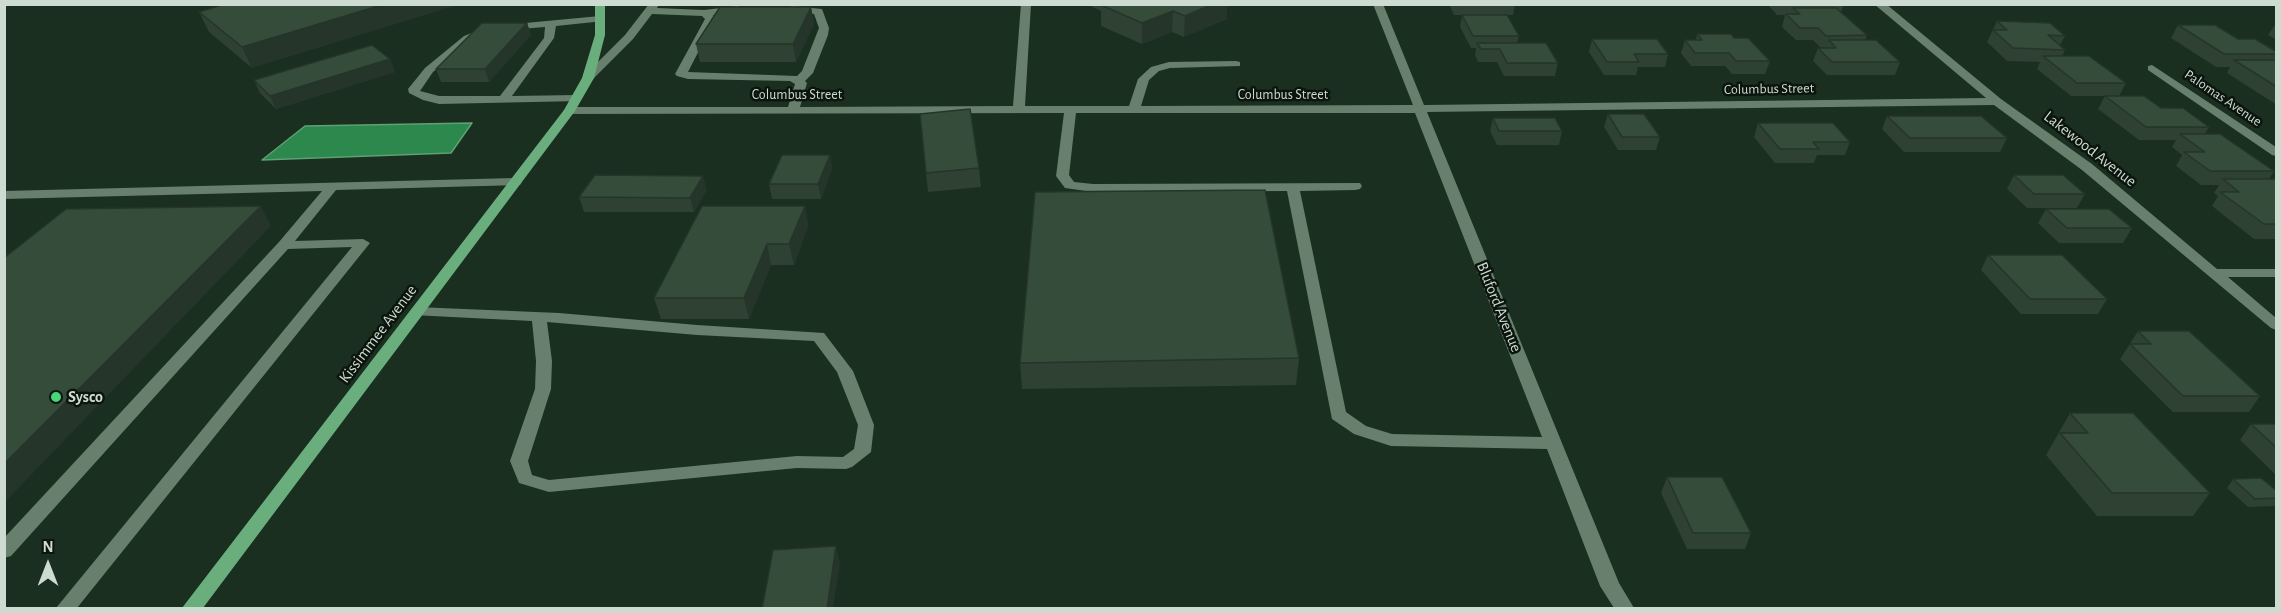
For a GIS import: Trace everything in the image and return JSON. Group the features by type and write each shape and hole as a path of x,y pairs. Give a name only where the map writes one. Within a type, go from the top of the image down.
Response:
{"main road":[{"name":"Kissimmee Avenue","path":"192,609 572,105 588,78 600,35 600,4"}],"street":[{"path":"1019,110 1026,4"},
{"name":"Bluford Avenue","path":"1378,4 1610,586 1624,609"},
{"name":"Lakewood Avenue","path":"1879,4 1997,101 2088,167 2277,325"},
{"path":"651,8 704,13 754,9"},
{"name":"Kissimmee Avenue","path":"588,78 629,37 651,8"},
{"path":"704,13 710,19 681,74 688,76 770,76 799,80 807,73 823,35 822,17 814,9 776,9"},
{"path":"503,100 549,38 551,25 600,20"},
{"name":"Columbus Street","path":"551,25 496,28 468,38 429,70 414,88 415,93 427,98 572,105 793,110 1421,110 1997,101"},
{"path":"1134,110 1144,79 1155,69 1168,65 1236,64"},
{"name":"Palomas Avenue","path":"2152,68 2277,152"},
{"path":"793,110 801,83 799,80"},
{"path":"1070,110 1062,176 1070,185 1093,188 1355,186"},
{"path":"4,195 515,182"},
{"path":"4,551 284,245 332,187"},
{"path":"1293,187 1338,415 1360,430 1391,440 1553,443"},
{"path":"66,609 363,243 284,245"},
{"path":"2214,273 2277,273"},
{"path":"417,312 539,317 819,336 845,371 866,425 862,452 846,463 797,462 549,486 525,479 519,461 543,389 544,361 539,317"}],"shaded area":[{"path":"472,123 451,153 262,160 305,126"}],"building":[{"path":"225,4 385,4 242,47 199,12"},
{"path":"1213,4 1185,16 1173,11 1142,23 1101,5"},
{"path":"720,7 811,7 793,44 696,44"},
{"path":"1793,8 1836,8 1867,35 1826,36 1818,28 1800,28 1786,14 1800,14"},
{"path":"1462,15 1507,15 1519,36 1473,36"},
{"path":"1997,21 2050,23 2065,36 2048,35 2065,50 2013,48 1993,30 2007,30"},
{"path":"482,23 527,23 485,69 436,69"},
{"path":"2178,25 2215,25 2238,39 2255,39 2277,54 2224,54"},
{"path":"1697,34 1731,34 1734,38 1748,38 1770,61 1736,61 1729,53 1695,53 1685,40 1702,40"},
{"path":"1592,39 1657,39 1668,54 1634,54 1639,62 1607,62"},
{"path":"1829,40 1876,40 1900,62 1832,62 1818,48 1836,48"},
{"path":"1477,43 1546,43 1558,63 1507,63 1500,49 1481,49"},
{"path":"372,45 390,59 270,96 254,80"},
{"path":"2043,56 2089,56 2126,83 2077,83"},
{"path":"2234,60 2277,60 2277,87"},
{"path":"2105,96 2144,96 2161,108 2183,108 2209,127 2146,127"},
{"path":"970,109 979,168 926,173 920,114"},
{"path":"1608,114 1644,114 1660,137 1622,137"},
{"path":"1887,116 1981,116 2007,138 1910,138"},
{"path":"1493,118 1555,118 1562,131 1499,131"},
{"path":"1758,123 1833,123 1850,142 1813,142 1819,149 1780,149"},
{"path":"2180,134 2220,134 2274,171 2210,171 2184,152 2205,152"},
{"path":"782,155 830,155 818,184 769,184"},
{"path":"595,175 703,176 690,198 579,197"},
{"path":"2014,175 2063,175 2085,194 2034,194"},
{"path":"2223,179 2277,179 2277,224 2264,224 2220,192 2239,192"},
{"path":"1265,190 1299,358 1020,363 1035,192"},
{"name":"Sysco","path":"261,206 4,464 4,258 66,209"},
{"path":"702,206 805,206 789,244 767,244 744,298 654,298"},
{"path":"2046,209 2109,209 2132,228 2067,228"},
{"path":"1988,255 2062,255 2107,299 2030,299"},
{"path":"2138,331 2189,331 2260,396 2183,396 2130,344 2151,344"},
{"path":"2070,413 2133,413 2210,493 2112,493 2060,433 2088,433"},
{"path":"2251,424 2277,424 2277,448"},
{"path":"1667,477 1722,477 1751,533 1693,533"},
{"path":"2261,478 2277,491 2277,498 2255,499 2233,479"},
{"path":"836,546 827,609 762,609 773,550"}],"place":[{"name":"Sysco","path":"56,397"}]}
